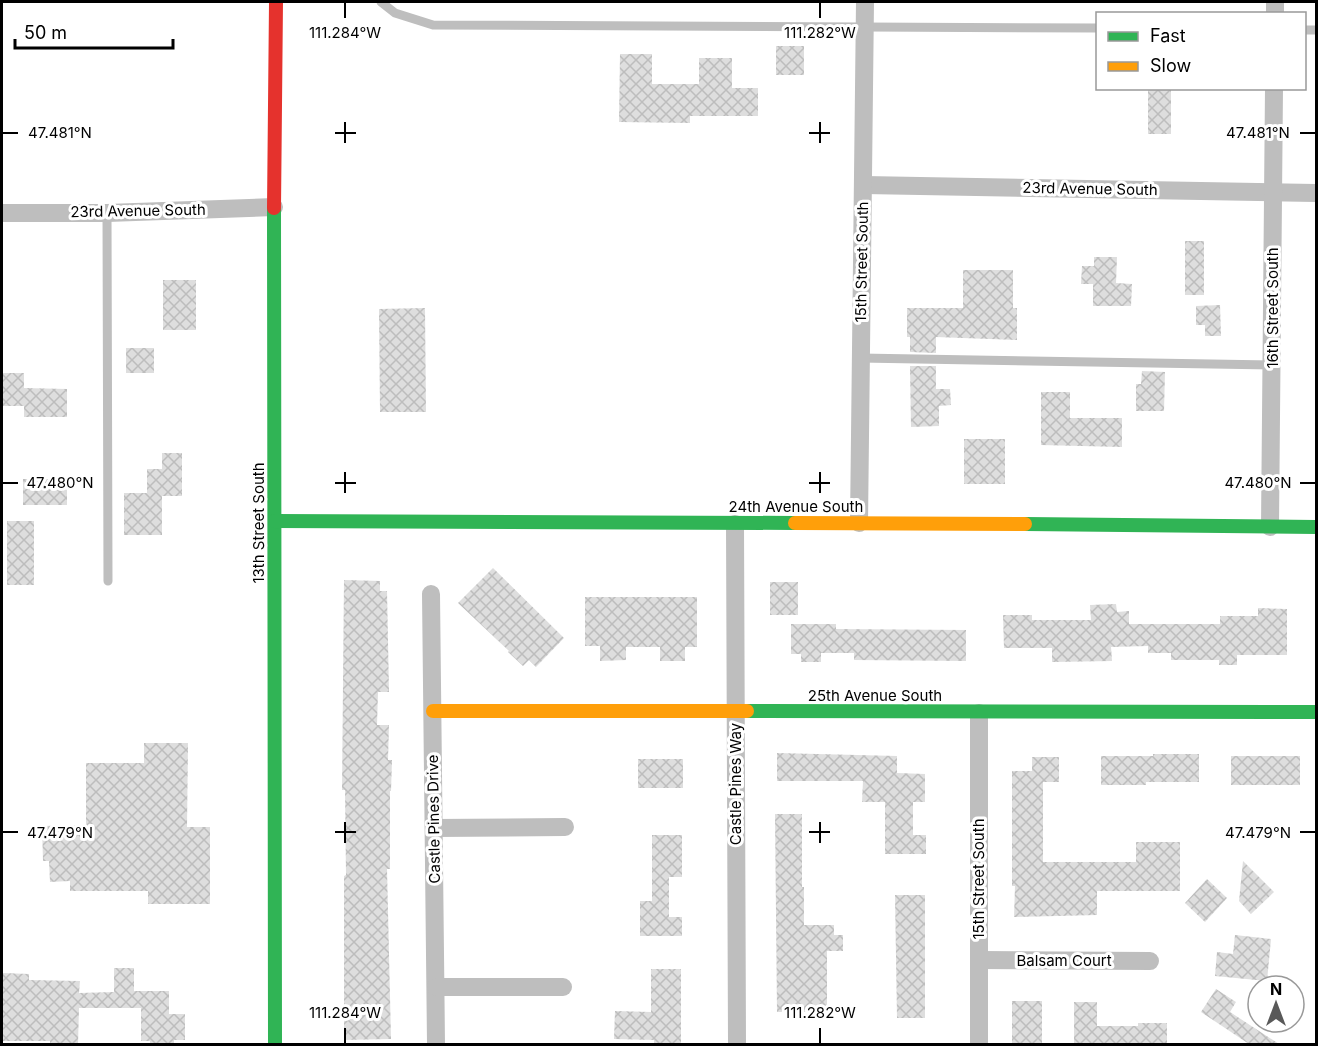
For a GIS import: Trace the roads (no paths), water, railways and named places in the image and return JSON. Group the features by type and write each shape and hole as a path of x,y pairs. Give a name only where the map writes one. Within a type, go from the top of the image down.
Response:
{"street":[{"name":"13th Street South","path":"275,1044 274,207 276,2"},
{"name":"15th Street South","path":"859,523 865,2"},
{"name":"16th Street South","path":"1270,527 1274,90"},
{"name":"23rd Avenue South","path":"864,185 1317,193"},
{"name":"23rd Avenue South","path":"2,213 107,213 274,207"},
{"name":"24th Avenue South","path":"275,521 1317,527"},
{"name":"Castle Pines Way","path":"735,524 737,1044"},
{"name":"Castle Pines Drive","path":"431,594 436,1044"},
{"name":"25th Avenue South","path":"433,711 1317,712"},
{"name":"15th Street South","path":"979,713 979,1044"},
{"path":"434,828 565,827"},
{"name":"Balsam Court","path":"979,960 1150,961"},
{"path":"436,987 563,987"}],"lane":[{"path":"381,2 395,14 433,25 865,25 1096,28"},
{"path":"107,213 108,581"},
{"path":"860,358 1272,365"}]}
